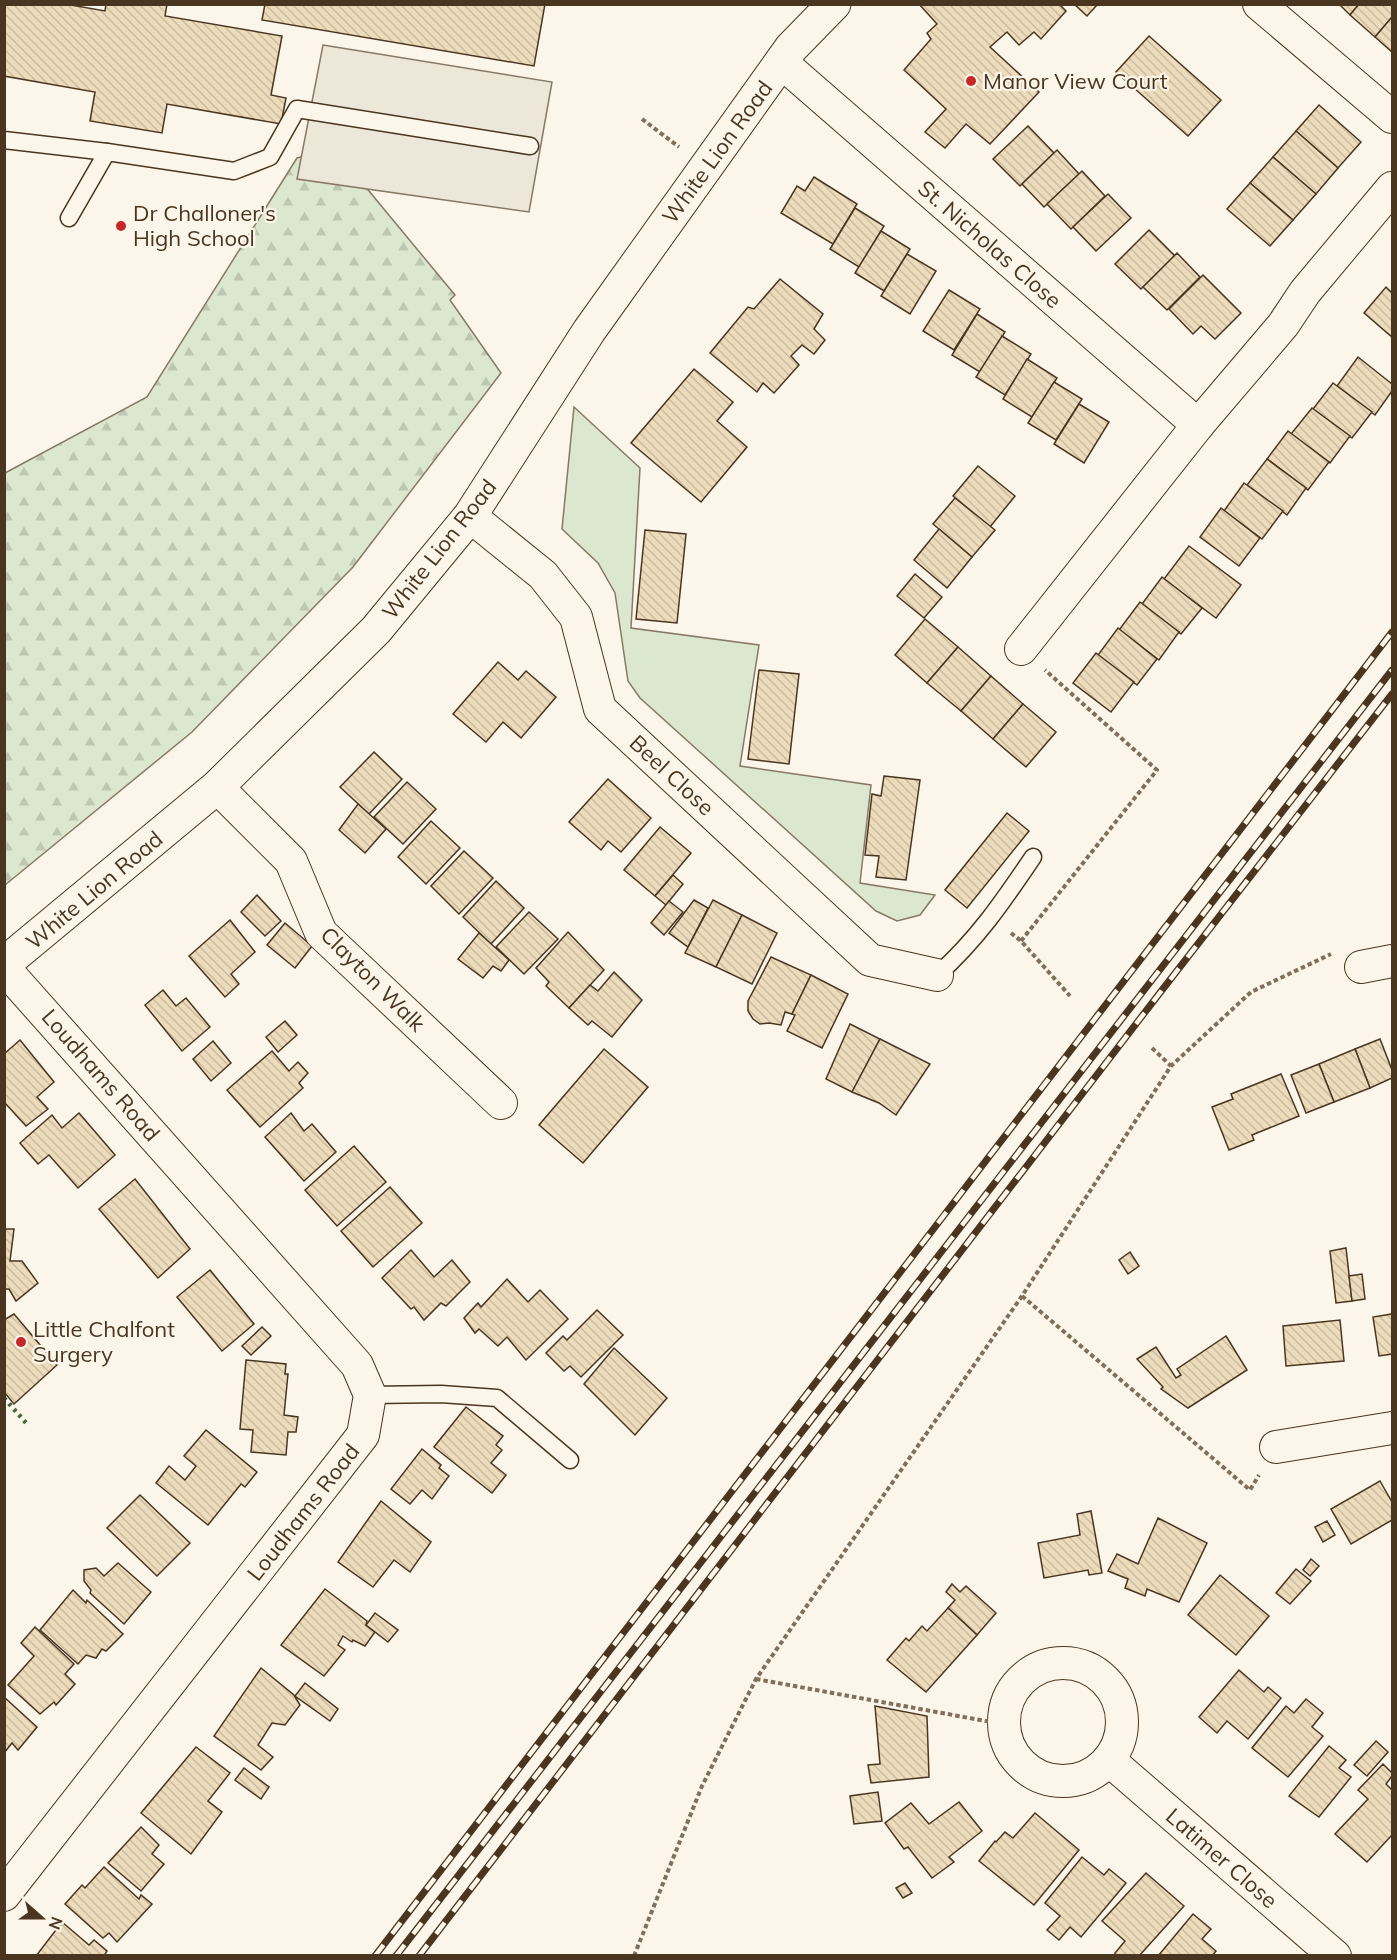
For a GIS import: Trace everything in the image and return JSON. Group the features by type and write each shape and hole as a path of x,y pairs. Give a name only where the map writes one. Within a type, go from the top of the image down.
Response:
{"main road":[{"name":"White Lion Road","path":"4,966 217,787 376,630 470,516 589,331 791,48 834,4"}],"street":[{"path":"1259,4 1392,117"},
{"name":"St. Nicholas Close","path":"781,62 1198,426"},
{"path":"1020,649 1198,426 1283,325 1305,292 1392,188"},
{"name":"Beel Close","path":"470,516 543,575 576,617 600,709 870,960 937,975"},
{"name":"Clayton Walk","path":"217,787 291,861 321,933 501,1103"},
{"path":"1361,968 1392,961"},
{"name":"Loudhams Road","path":"4,966 357,1365 370,1395 363,1435 4,1895"},
{"path":"1276,1447 1392,1428"},
{"path":"1061,1663 1081,1665 1098,1674 1112,1689 1120,1707 1122,1727 1117,1746 1109,1760 1091,1775 1073,1781 1053,1781 1036,1775 1020,1764 1009,1748 1002,1724 1005,1708 1012,1692 1025,1677 1042,1666 1061,1663"},
{"name":"Latimer Close","path":"1109,1760 1335,1956"}],"lane":[{"path":"4,140 107,152 234,171 270,157 297,109 530,146"},
{"path":"69,218 107,152"},
{"path":"937,975 957,958 992,918 1033,857"},
{"path":"370,1395 441,1394 497,1398 570,1460"}],"path":[{"path":"642,119 706,167"},
{"path":"1020,649 1157,770 1021,941"},
{"path":"1015,936 1070,996"},
{"path":"634,1956 702,1786 756,1679 1022,1296 1171,1066 1251,992 1330,953 1361,968"},
{"path":"1152,1048 1171,1066"},
{"path":"1022,1296 1250,1490 1276,1447"},
{"path":"756,1679 1002,1724"}],"green space":[{"path":"323,151 340,156 455,295 450,300 501,373 353,567 192,732 5,885 5,473 147,397 297,158"},
{"path":"574,407 640,468 631,628 759,645 740,766 871,785 860,883 935,895 920,915 897,921 876,911 640,698 628,681 615,593 598,563 562,529"}],"shaded area":[{"path":"323,45 552,82 529,212 297,179"}],"building":[{"path":"4,4 65,4 105,11 106,4 167,4 165,16 282,36 271,95 286,98 281,124 167,104 162,133 90,121 95,92 4,76"},
{"path":"265,4 545,4 534,66 262,20"},
{"name":"Manor View Court","path":"919,4 1059,4 1066,11 1041,39 1034,32 1019,45 1007,32 990,47 1039,92 990,144 966,124 945,148 925,132 946,109 904,70 931,39 927,33 937,24"},
{"path":"1074,4 1098,4 1087,16"},
{"path":"1339,4 1359,4 1350,15"},
{"path":"1359,4 1392,4 1392,17 1375,37 1350,15"},
{"path":"1392,17 1392,52 1375,37"},
{"path":"1149,36 1221,100 1188,136 1116,72"},
{"path":"1319,105 1361,142 1338,168 1296,131"},
{"path":"1028,126 1054,153 1020,186 993,159"},
{"path":"1296,131 1338,168 1316,194 1273,157"},
{"path":"1057,150 1079,174 1044,207 1022,184"},
{"path":"1273,157 1316,194 1293,220 1250,183"},
{"path":"1082,171 1105,196 1071,229 1047,204"},
{"path":"814,177 857,204 833,244 781,213 797,186 805,191"},
{"path":"1250,183 1293,220 1270,246 1227,209"},
{"path":"1108,194 1131,218 1096,251 1073,227"},
{"path":"855,208 884,226 859,267 830,249"},
{"path":"1149,230 1175,256 1141,289 1115,264"},
{"path":"881,231 910,249 884,291 855,273"},
{"path":"1177,253 1200,277 1167,310 1143,287"},
{"path":"907,254 936,271 910,314 881,296"},
{"path":"1203,275 1241,313 1215,339 1201,326 1193,334 1169,309"},
{"path":"780,279 823,314 814,329 825,340 814,354 802,345 791,356 799,365 774,393 763,383 757,392 710,353 748,307 754,309"},
{"path":"1386,287 1392,293 1392,337 1364,313"},
{"path":"949,290 980,309 954,350 923,331"},
{"path":"977,314 1005,332 980,372 952,355"},
{"path":"1002,336 1031,354 1005,395 976,377"},
{"path":"1358,357 1392,384 1392,391 1375,415 1337,386"},
{"path":"1027,359 1057,378 1032,417 1003,399"},
{"path":"694,369 733,402 717,421 747,447 701,502 631,443"},
{"path":"1054,382 1082,399 1056,440 1028,423"},
{"path":"1333,383 1372,412 1352,438 1313,409"},
{"path":"1079,404 1109,422 1084,463 1054,444"},
{"path":"1312,408 1350,436 1330,463 1291,434"},
{"path":"1288,431 1329,462 1308,490 1267,459"},
{"path":"1267,459 1306,488 1287,515 1247,485"},
{"path":"978,466 1015,496 990,527 953,496"},
{"path":"1244,483 1283,511 1262,539 1224,511"},
{"path":"955,498 995,530 972,557 933,524"},
{"path":"1221,508 1260,538 1239,566 1200,537"},
{"path":"939,529 972,557 947,588 914,560"},
{"path":"645,530 686,534 677,623 636,619"},
{"path":"1189,546 1241,585 1216,618 1164,579"},
{"path":"915,574 942,597 924,618 897,596"},
{"path":"1162,577 1202,608 1181,634 1142,604"},
{"path":"1140,602 1179,632 1159,660 1119,630"},
{"path":"925,619 958,647 927,683 895,655"},
{"path":"1118,628 1157,659 1137,685 1098,655"},
{"path":"958,647 991,676 961,711 927,683"},
{"path":"1096,653 1134,682 1111,712 1073,683"},
{"path":"498,662 518,680 526,671 556,697 521,738 503,722 486,742 453,714"},
{"path":"759,670 799,674 789,764 748,759"},
{"path":"991,676 1023,704 993,739 961,711"},
{"path":"1023,704 1056,732 1026,767 993,739"},
{"path":"374,752 402,779 369,814 340,787"},
{"path":"884,776 920,780 906,880 876,877 879,856 865,855 872,794 881,796"},
{"path":"608,779 651,818 621,852 608,841 601,850 569,822"},
{"path":"407,782 436,809 403,844 374,817"},
{"path":"358,804 386,829 365,853 339,830"},
{"path":"1007,813 1029,831 967,908 945,890"},
{"path":"431,821 460,848 426,884 398,857"},
{"path":"660,827 691,853 655,896 624,870"},
{"path":"464,851 493,878 459,914 431,886"},
{"path":"673,875 683,884 666,905 655,896"},
{"path":"496,881 524,908 491,944 463,917"},
{"path":"257,895 281,921 265,936 241,912"},
{"path":"694,900 708,908 688,947 669,933"},
{"path":"713,900 742,915 716,967 685,953"},
{"path":"669,901 683,912 664,935 651,923"},
{"path":"529,912 558,939 524,974 496,947"},
{"path":"742,915 777,933 752,984 716,967"},
{"path":"230,920 255,952 231,974 239,984 225,997 189,956"},
{"path":"285,923 312,946 295,968 267,945"},
{"path":"568,932 604,970 569,1008 546,986 549,982 536,968"},
{"path":"479,933 509,960 501,971 493,966 483,978 458,959"},
{"path":"771,957 811,975 792,1014 785,1012 781,1025 760,1024 748,1011 748,1001"},
{"path":"614,972 642,1000 612,1037 592,1021 588,1025 569,1008 590,985 598,991"},
{"path":"811,975 848,994 822,1048 787,1031 795,1015 792,1014"},
{"path":"163,990 176,1006 186,998 210,1027 182,1051 145,1005"},
{"path":"285,1021 297,1035 278,1052 266,1037"},
{"path":"850,1024 880,1039 852,1092 826,1079"},
{"path":"880,1039 930,1064 896,1115 879,1103 852,1092"},
{"path":"1380,1039 1392,1070 1392,1078 1370,1088 1355,1049"},
{"path":"20,1040 54,1082 37,1097 48,1109 26,1126 4,1102 4,1054"},
{"path":"213,1041 231,1063 211,1081 193,1059"},
{"path":"604,1049 648,1087 583,1163 539,1125"},
{"path":"1355,1049 1370,1088 1334,1102 1319,1064"},
{"path":"272,1051 289,1071 298,1062 308,1073 299,1083 303,1088 260,1127 227,1090"},
{"path":"1319,1064 1334,1102 1306,1113 1291,1075"},
{"path":"1281,1074 1299,1116 1252,1135 1254,1140 1229,1150 1212,1107 1233,1099 1231,1094"},
{"path":"79,1113 115,1155 78,1188 49,1155 38,1164 20,1143 52,1115 62,1128"},
{"path":"291,1113 304,1131 312,1124 336,1152 304,1181 265,1137"},
{"path":"354,1146 386,1182 337,1226 305,1190"},
{"path":"135,1179 190,1249 158,1278 99,1209"},
{"path":"390,1187 422,1223 373,1267 341,1231"},
{"name":"Little Chalfont Surgery","path":"4,1229 14,1229 10,1261 22,1261 38,1283 16,1301 9,1289 4,1289"},
{"path":"1346,1248 1352,1301 1336,1303 1330,1251"},
{"path":"411,1250 434,1277 452,1260 470,1282 446,1306 441,1303 424,1320 414,1307 411,1309 382,1278"},
{"path":"1130,1252 1139,1266 1128,1274 1119,1260"},
{"path":"210,1270 254,1324 222,1351 177,1297"},
{"path":"1362,1274 1365,1299 1352,1301 1349,1276"},
{"path":"507,1279 528,1302 540,1290 568,1319 526,1360 507,1337 498,1346 479,1329 475,1333 464,1318 478,1303 481,1307"},
{"path":"597,1310 623,1335 581,1377 570,1366 564,1371 546,1353 563,1336 567,1340"},
{"name":"Little Chalfont Surgery","path":"14,1314 57,1365 14,1404 4,1392 4,1320"},
{"path":"1392,1314 1392,1354 1379,1356 1373,1317"},
{"path":"1340,1320 1344,1361 1286,1366 1283,1326"},
{"path":"262,1327 271,1336 251,1355 242,1346"},
{"path":"1226,1336 1247,1370 1188,1408 1161,1389 1163,1387 1137,1359 1156,1347 1176,1378 1181,1375 1177,1369"},
{"path":"614,1348 667,1398 635,1435 584,1384"},
{"path":"246,1360 286,1364 285,1374 288,1374 284,1415 298,1417 296,1432 288,1432 286,1455 251,1452 253,1430 240,1429"},
{"path":"466,1407 503,1436 496,1445 502,1450 491,1463 506,1475 492,1493 434,1447"},
{"path":"206,1430 257,1472 245,1487 241,1484 208,1525 156,1483 169,1466 185,1480 196,1466 184,1456"},
{"path":"422,1449 441,1465 439,1468 449,1476 432,1499 422,1490 410,1504 391,1489"},
{"path":"1380,1481 1392,1502 1392,1520 1351,1544 1331,1509"},
{"path":"140,1495 190,1543 157,1576 107,1528"},
{"path":"381,1501 431,1542 410,1572 394,1560 373,1587 338,1562"},
{"path":"1091,1511 1102,1573 1089,1575 1088,1570 1044,1578 1038,1543 1080,1535 1077,1514"},
{"path":"1158,1518 1207,1543 1179,1602 1147,1589 1145,1596 1125,1588 1128,1579 1108,1571 1117,1554 1138,1564"},
{"path":"1327,1521 1335,1535 1323,1542 1315,1527"},
{"path":"1311,1559 1319,1566 1310,1576 1303,1570"},
{"path":"118,1563 151,1592 124,1624 90,1593 91,1590 84,1581 84,1570 96,1568 104,1576"},
{"path":"1296,1569 1311,1581 1290,1604 1276,1593"},
{"path":"1220,1575 1269,1616 1236,1655 1188,1615"},
{"path":"952,1584 960,1592 966,1586 996,1613 977,1635 948,1608 955,1600 946,1592"},
{"path":"325,1589 367,1621 366,1625 375,1632 365,1646 343,1636 338,1645 345,1650 324,1676 281,1645"},
{"path":"73,1590 123,1634 106,1651 102,1649 96,1658 86,1655 78,1664 40,1630"},
{"path":"948,1608 977,1635 926,1692 887,1660 906,1638 909,1641 922,1626 927,1631"},
{"path":"375,1613 398,1630 388,1642 366,1625"},
{"path":"35,1627 74,1664 65,1674 75,1684 56,1705 54,1702 40,1714 8,1685 34,1656 21,1643"},
{"path":"261,1668 294,1695 300,1705 285,1725 272,1723 258,1745 273,1757 261,1770 214,1736"},
{"path":"1239,1670 1264,1692 1268,1687 1281,1698 1248,1739 1227,1721 1217,1733 1199,1717"},
{"path":"305,1683 338,1709 330,1721 295,1696"},
{"path":"4,1697 37,1727 18,1750 12,1743 4,1753"},
{"path":"1306,1699 1323,1713 1312,1727 1323,1736 1288,1777 1252,1748 1286,1706 1294,1713"},
{"path":"875,1706 927,1716 929,1777 871,1783 868,1765 880,1764"},
{"path":"1376,1741 1388,1752 1367,1776 1354,1765"},
{"path":"1329,1746 1346,1760 1339,1768 1351,1777 1319,1817 1289,1796"},
{"path":"196,1747 230,1773 208,1801 222,1812 191,1854 141,1813"},
{"path":"1383,1764 1392,1773 1386,1784 1392,1790 1392,1835 1367,1862 1335,1834 1368,1799 1358,1790"},
{"path":"244,1768 269,1787 261,1799 235,1780"},
{"path":"878,1792 882,1821 854,1824 850,1796"},
{"path":"959,1802 982,1831 949,1857 954,1862 932,1878 908,1847 904,1849 885,1823 911,1803 929,1824"},
{"path":"1035,1813 1079,1850 1034,1905 979,1861 1005,1832 1013,1838"},
{"path":"141,1827 159,1845 152,1854 164,1864 141,1891 108,1863"},
{"path":"1082,1857 1104,1875 1109,1869 1126,1883 1081,1937 1070,1927 1059,1940 1047,1930 1060,1916 1045,1903"},
{"path":"104,1867 139,1899 141,1895 152,1904 117,1942 109,1933 103,1938 65,1904 82,1885 85,1888"},
{"path":"1146,1873 1184,1906 1139,1956 1115,1956 1125,1941 1102,1921"},
{"path":"905,1883 912,1893 903,1898 896,1888"},
{"path":"1193,1914 1211,1929 1202,1939 1216,1951 1212,1956 1158,1956"},
{"path":"62,1922 89,1945 94,1940 107,1951 104,1956 36,1956"}],"railway":[{"path":"375,1956 1392,632"},
{"path":"396,1956 1392,670"},
{"path":"419,1956 1392,694"}],"hedge":[{"path":"4,1398 27,1424"}],"place":[{"name":"Manor View Court","path":"971,81"},
{"name":"Dr Challoner's High School","path":"121,226"},
{"name":"Little Chalfont Surgery","path":"21,1342"}]}
